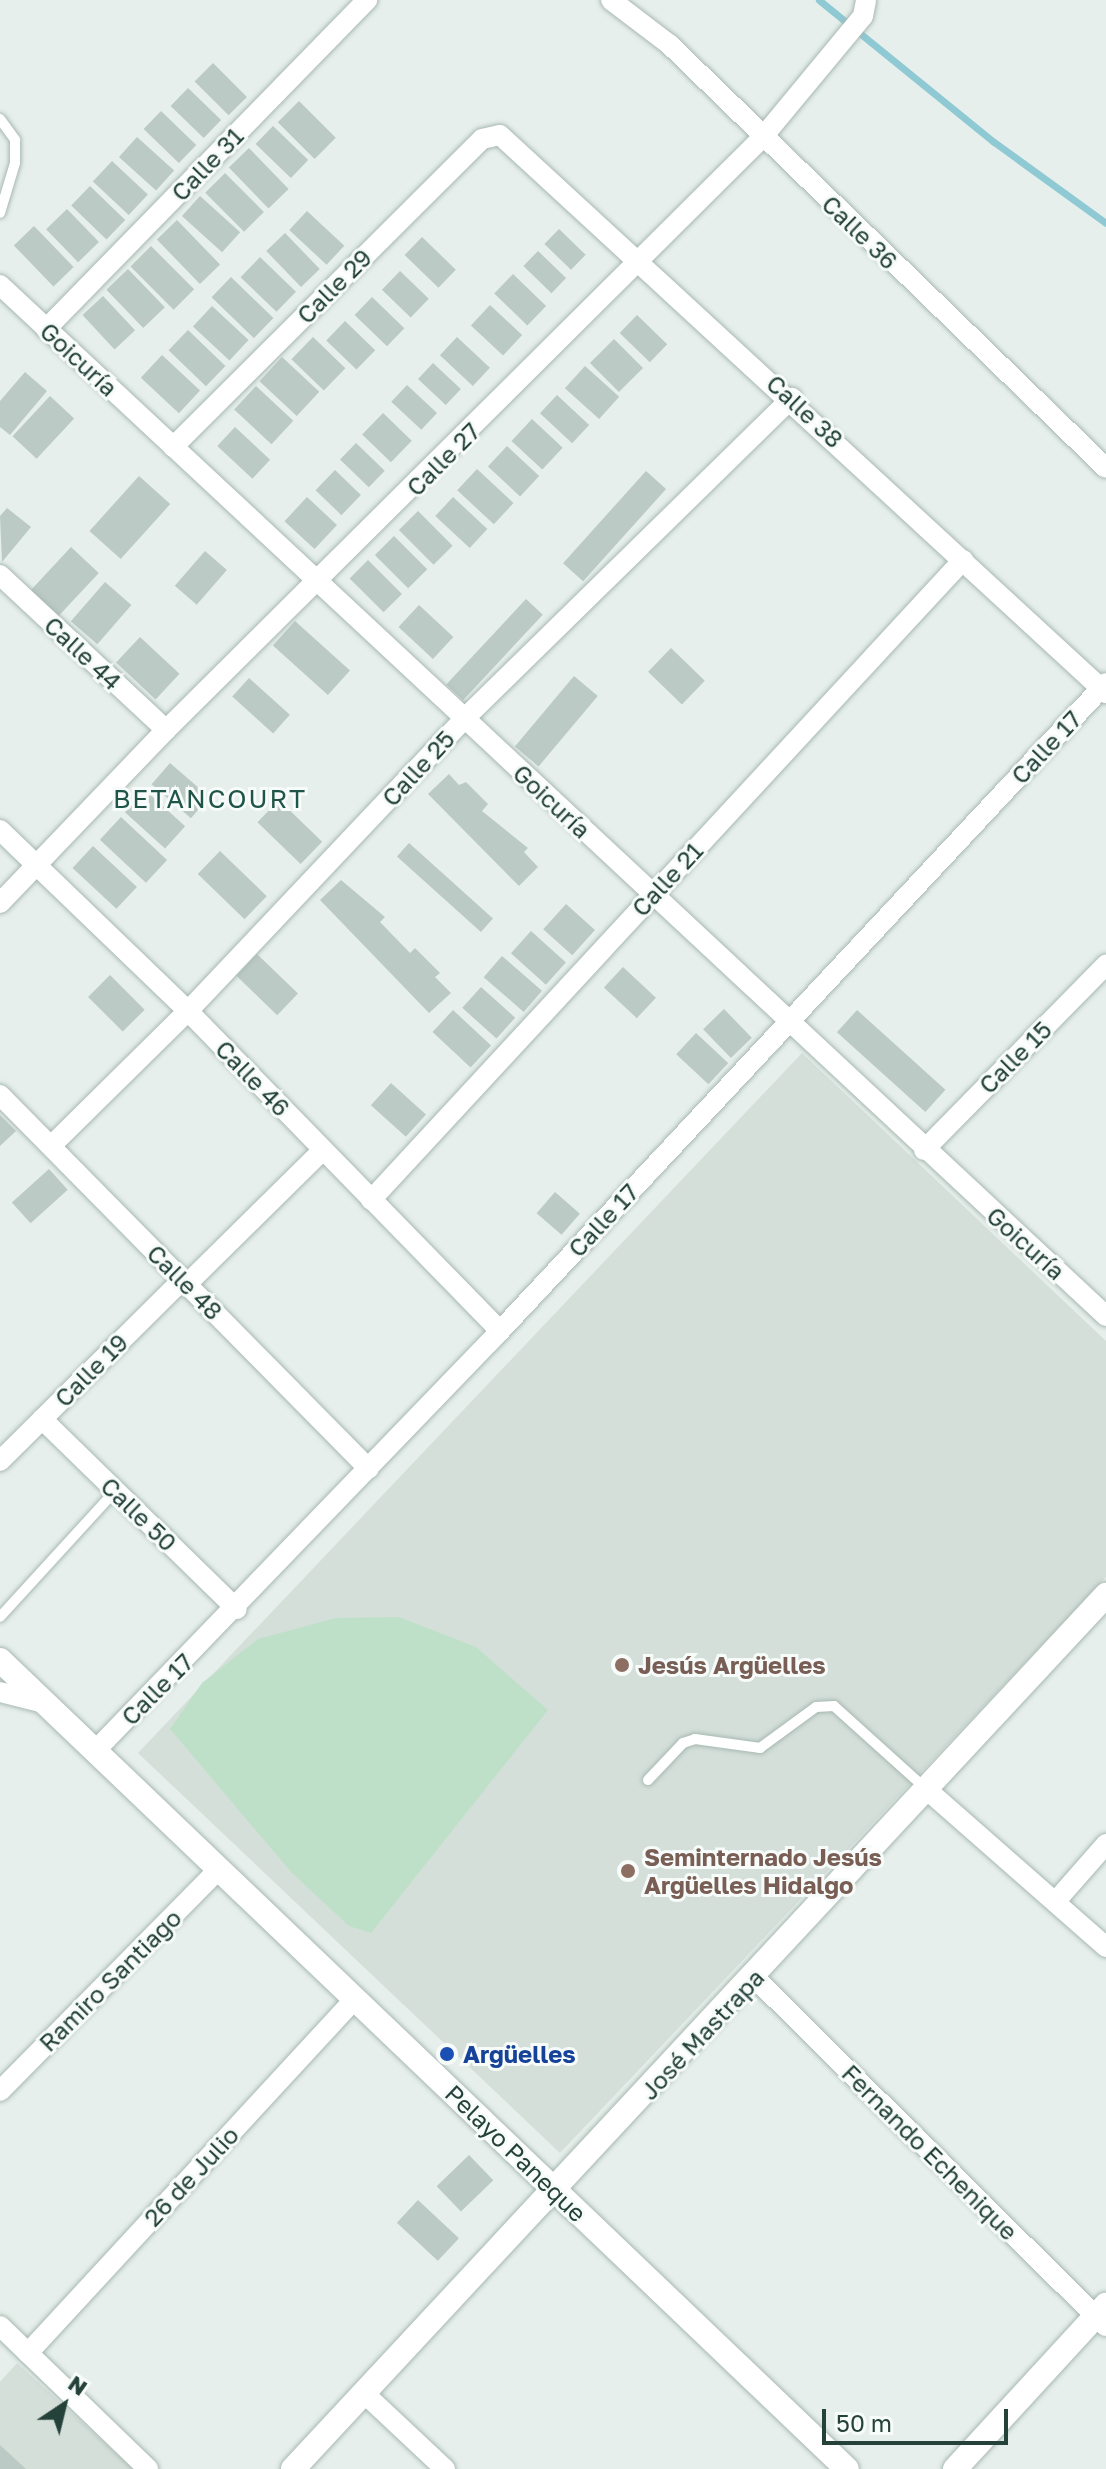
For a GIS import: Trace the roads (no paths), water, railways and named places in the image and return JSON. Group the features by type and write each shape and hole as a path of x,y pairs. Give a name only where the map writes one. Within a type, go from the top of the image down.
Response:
{"street":[{"name":"Calle 31","path":"46,329 367,0"},
{"name":"Calle 36","path":"611,0 670,45 762,138 1106,468"},
{"name":"Calle 27","path":"0,903 166,730 642,263 762,138 863,16 866,0"},
{"name":"Calle 38","path":"500,135 792,398 1104,688"},
{"name":"Calle 29","path":"173,447 482,139 500,135"},
{"name":"Goicuría","path":"0,285 924,1150 1104,1309"},
{"name":"Calle 25","path":"52,1145 188,1011 464,719 792,398"},
{"name":"Calle 21","path":"371,1200 963,560"},
{"name":"Calle 44","path":"0,575 166,730"},
{"name":"Calle 17","path":"95,1751 237,1609 1104,688"},
{"name":"Calle 46","path":"0,830 38,863 188,1011 500,1331"},
{"name":"Calle 15","path":"924,1150 1106,965"},
{"name":"Calle 48","path":"0,1095 369,1469"},
{"name":"Calle 19","path":"0,1461 323,1150"},
{"name":"Calle 50","path":"42,1419 237,1609"},
{"name":"José Mastrapa","path":"293,2469 755,1978 925,1788 1106,1595"},
{"path":"0,1660 44,1703"},
{"name":"Pelayo Paneque","path":"0,1692 44,1703 847,2469"},
{"path":"925,1788 1106,1947"},
{"path":"1056,1901 1106,1844"},
{"name":"Ramiro Santiago","path":"0,2091 219,1869"},
{"name":"Fernando Echenique","path":"755,1978 1102,2316"},
{"name":"26 de Julio","path":"28,2353 355,1999"},
{"path":"955,2469 1102,2316"},
{"path":"0,2326 148,2469"},
{"path":"365,2394 445,2469"}],"lane":[{"path":"0,119 15,140 15,163 0,213"},
{"path":"0,1617 115,1491"},
{"path":"648,1780 683,1743 695,1739 760,1748 816,1707 834,1706 925,1788"}],"waterway":[{"path":"819,0 994,142 1106,223"}],"place":[{"name":"Jesús Argüelles","path":"622,1665"},
{"name":"Seminternado Jesús Argüelles Hidalgo","path":"628,1871"},
{"name":"Argüelles","path":"447,2054"}],"district":[{"name":"BETANCOURT","path":"210,799"}]}
